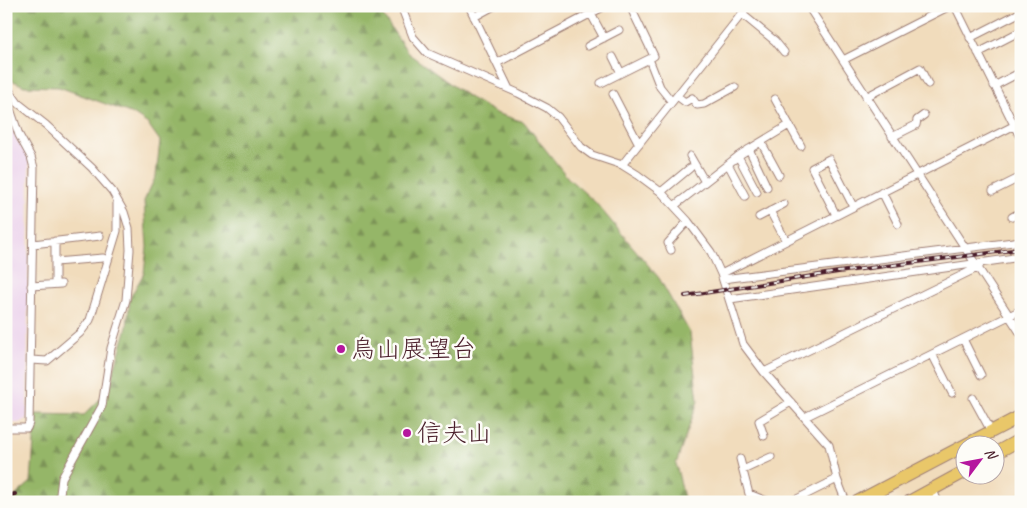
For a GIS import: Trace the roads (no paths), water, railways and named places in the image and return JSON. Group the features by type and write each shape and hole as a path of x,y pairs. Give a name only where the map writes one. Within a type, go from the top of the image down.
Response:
{"highway":[{"path":"857,502 1021,416"},
{"path":"1004,448 1021,439"},
{"path":"909,502 936,496 954,481"}],"street":[{"path":"468,6 510,90"},
{"path":"474,17 494,6"},
{"path":"497,63 591,11 605,6"},
{"path":"601,83 654,56 630,6"},
{"path":"622,165 748,6"},
{"path":"808,6 1021,334"},
{"path":"843,60 950,6"},
{"path":"954,6 994,86 1017,124 1021,139"},
{"path":"403,7 413,37 427,53 534,101 558,117 571,135 592,155 622,165 661,192 688,221 702,238 722,276 743,344 764,372 830,446 837,479 846,502"},
{"path":"591,11 604,38"},
{"path":"970,38 1021,12"},
{"path":"742,14 775,41 784,52"},
{"path":"588,46 619,30"},
{"path":"978,53 1021,31"},
{"path":"613,57 621,73"},
{"path":"649,59 660,86 672,102"},
{"path":"866,97 920,68 928,84"},
{"path":"994,86 1021,72"},
{"path":"6,86 18,104 46,124 92,168 117,200 129,228 130,250 126,300 111,348 102,406 62,478 59,502"},
{"path":"677,96 685,102 692,98 696,105 704,104 735,87"},
{"path":"613,94 639,144"},
{"path":"6,97 19,136 31,157 34,168 31,360 27,428 6,428"},
{"path":"775,99 801,146"},
{"path":"892,137 916,125 917,120 924,116"},
{"path":"722,276 786,240 1017,124"},
{"path":"674,206 738,156 789,125"},
{"path":"761,142 779,175"},
{"path":"749,149 767,187"},
{"path":"690,156 705,182"},
{"path":"738,156 757,192"},
{"path":"836,215 812,168 829,159 853,206"},
{"path":"728,164 745,196"},
{"path":"661,192 690,168"},
{"path":"992,191 1021,177"},
{"path":"882,192 898,224"},
{"path":"31,360 47,361 80,333 90,320 118,231 117,200"},
{"path":"759,217 784,204"},
{"path":"770,211 786,240"},
{"path":"1012,217 1021,212"},
{"path":"671,250 668,242 688,221"},
{"path":"33,244 100,236"},
{"path":"31,286 58,284 55,241"},
{"path":"722,276 965,246 1021,241"},
{"path":"730,299 977,265 1021,257"},
{"path":"56,262 103,258"},
{"path":"764,372 977,265"},
{"path":"805,417 1021,310"},
{"path":"963,339 981,375"},
{"path":"932,354 952,393"},
{"path":"973,398 991,431"},
{"path":"764,436 759,421 791,402"},
{"path":"740,458 749,494 769,502"},
{"path":"743,470 770,458"},
{"path":"791,502 837,479"}],"railway":[{"path":"685,296 838,272 1021,249"},
{"path":"6,497 15,494"}],"place":[{"name":"烏山展望台","path":"341,349"},
{"name":"信夫山","path":"407,433"}]}
